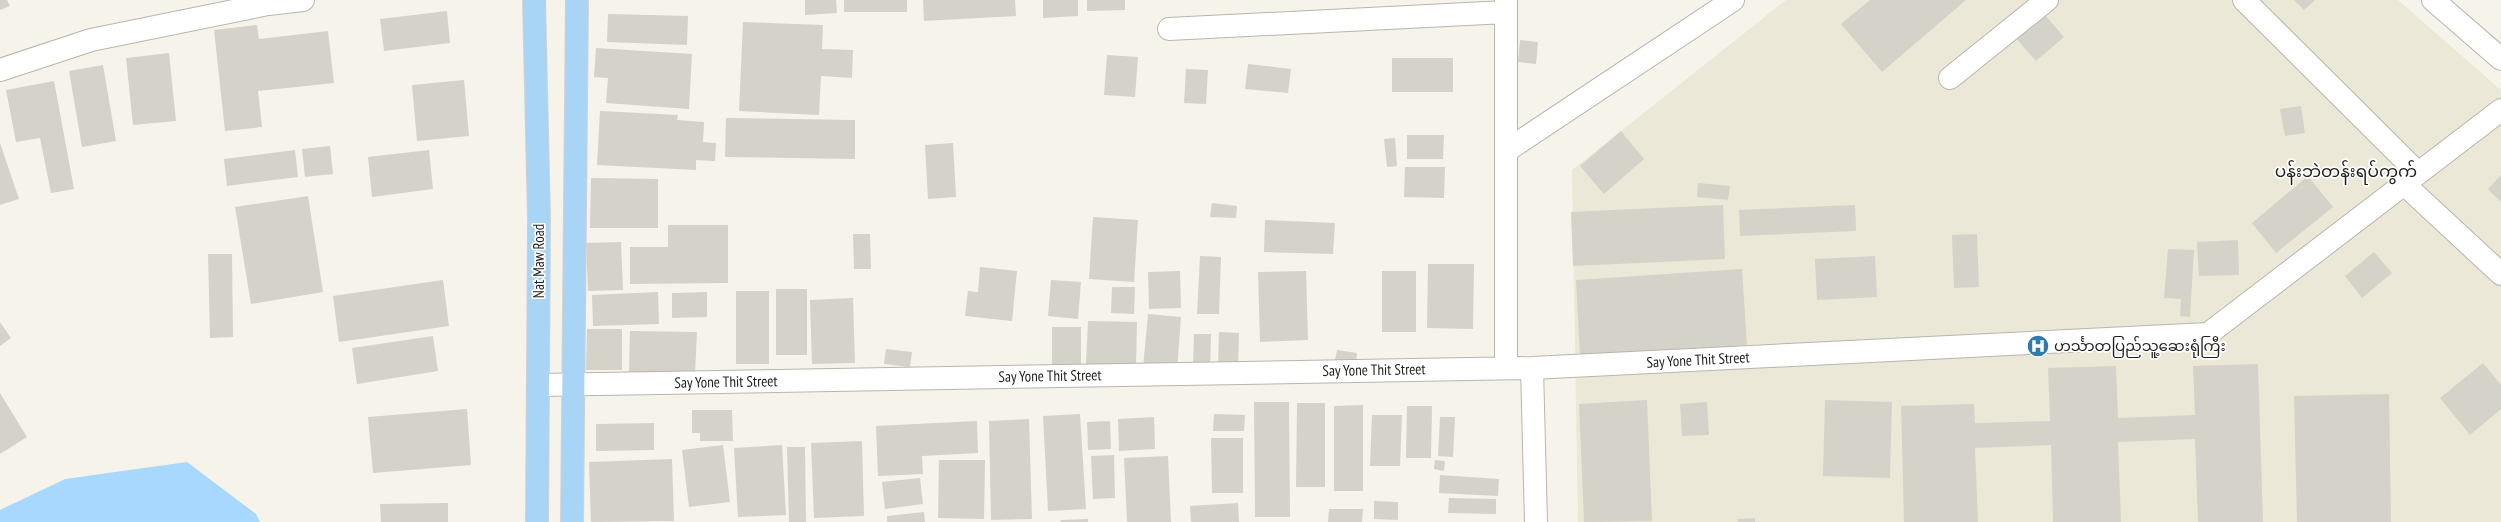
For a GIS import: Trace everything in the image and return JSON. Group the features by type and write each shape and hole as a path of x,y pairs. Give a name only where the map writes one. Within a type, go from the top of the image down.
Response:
{"main road":[{"name":"Nat Maw Road","path":"534,0 539,212 537,522"},
{"path":"572,522 577,0"}],"street":[{"path":"0,70 91,40 268,4 303,0"},
{"path":"1950,78 2047,0"},
{"path":"2244,0 2501,274"},
{"path":"2433,0 2501,58"},
{"path":"1506,151 1720,3"},
{"path":"1169,29 1506,6 1506,368"},
{"path":"2411,179 2501,110"},
{"name":"Say Yone Thit Street","path":"539,385 1532,368 2208,334 2411,179"},
{"path":"1532,368 1536,522"}],"shaded area":[{"name":"ဟင်္သာတပြည်သူ့ဆေးရုံကြီး","path":"1786,0 2398,0 2501,90 2501,522 1578,522 1572,170"}],"water":[{"path":"187,462 256,514 260,522 0,522 0,510 65,479"}],"building":[{"path":"0,0 7,0 10,6 0,10"},
{"path":"805,0 836,0 837,13 805,15"},
{"path":"844,0 907,0 907,12 844,12"},
{"path":"923,0 1015,0 1016,16 924,21"},
{"path":"1043,0 1078,0 1078,16 1043,18"},
{"path":"1087,0 1125,0 1125,10 1087,11"},
{"path":"1870,0 1966,0 1882,72 1841,24"},
{"path":"2294,0 2315,0 2304,10"},
{"path":"447,11 450,43 384,51 380,19"},
{"path":"608,14 688,16 687,45 607,42"},
{"path":"2044,14 2064,37 2036,61 2016,38"},
{"path":"743,22 823,25 822,49 853,50 852,78 821,76 819,115 739,111"},
{"path":"257,25 259,39 328,31 334,83 258,91 262,127 225,131 214,30"},
{"path":"1520,40 1538,42 1536,64 1518,62"},
{"path":"596,48 692,54 689,109 606,103 608,78 594,77"},
{"path":"169,53 176,121 133,125 126,58"},
{"path":"1107,55 1138,57 1135,97 1104,95"},
{"path":"1392,58 1453,58 1453,92 1392,92"},
{"path":"1248,64 1291,69 1288,93 1245,89"},
{"path":"103,65 116,141 82,147 69,71"},
{"path":"1186,69 1208,70 1206,104 1184,103"},
{"path":"464,80 469,136 417,141 412,85"},
{"path":"54,81 74,189 51,193 40,138 16,142 6,90"},
{"path":"2301,106 2305,133 2285,136 2280,109"},
{"path":"600,111 678,115 677,120 704,122 703,142 716,143 715,161 696,160 696,170 597,165"},
{"path":"726,118 855,120 855,159 725,157"},
{"path":"1621,131 1644,159 1604,194 1580,166"},
{"path":"1407,135 1444,135 1443,159 1407,159"},
{"path":"1395,138 1397,166 1387,167 1384,139"},
{"path":"0,143 19,199 0,205"},
{"path":"953,143 956,197 928,199 925,145"},
{"path":"330,146 333,174 305,177 302,149"},
{"path":"295,150 298,177 227,186 224,159"},
{"path":"429,150 433,189 372,197 368,157"},
{"path":"1405,167 1445,167 1444,198 1404,197"},
{"path":"2501,175 2501,202 2488,189"},
{"path":"2308,176 2333,207 2276,253 2252,223"},
{"path":"591,178 658,179 658,228 590,228"},
{"path":"1698,183 1730,186 1728,200 1697,197"},
{"path":"308,196 323,292 251,304 235,207"},
{"path":"1212,203 1237,206 1236,218 1210,217"},
{"path":"1723,205 1725,259 1573,266 1571,212"},
{"path":"1855,205 1856,231 1740,236 1739,210"},
{"path":"1093,217 1138,220 1134,282 1089,279"},
{"path":"1265,220 1335,223 1333,254 1264,252"},
{"path":"668,225 728,225 728,283 630,284 630,247 668,247"},
{"path":"853,234 870,234 871,269 854,269"},
{"path":"1977,234 1979,287 1954,288 1952,235"},
{"path":"2238,240 2239,275 2199,276 2197,242"},
{"path":"621,242 623,290 588,291 586,243"},
{"path":"2168,249 2194,250 2190,317 2180,316 2181,299 2164,298"},
{"path":"2374,252 2392,273 2362,298 2345,276"},
{"path":"208,254 232,254 233,337 210,338"},
{"path":"1200,256 1221,257 1219,314 1197,314"},
{"path":"1875,256 1877,297 1817,300 1815,259"},
{"path":"1428,264 1474,264 1473,329 1427,328"},
{"path":"980,267 1017,271 1012,321 965,316 968,291 978,292"},
{"path":"1742,269 1747,345 1580,356 1576,280"},
{"path":"1180,271 1181,308 1149,309 1148,272"},
{"path":"1306,271 1308,340 1260,342 1258,272"},
{"path":"1382,271 1416,271 1416,332 1382,332"},
{"path":"443,280 449,326 339,342 333,296"},
{"path":"1051,280 1081,282 1078,319 1048,316"},
{"path":"1112,287 1135,287 1134,314 1111,313"},
{"path":"776,289 807,289 807,355 776,355"},
{"path":"736,291 769,291 769,364 736,364"},
{"path":"658,292 659,324 593,326 592,295"},
{"path":"707,292 707,317 672,318 672,293"},
{"path":"853,298 855,363 812,364 810,300"},
{"path":"1148,314 1181,317 1177,371 1143,368"},
{"path":"1088,321 1137,322 1136,366 1086,364"},
{"path":"0,322 11,338 0,346"},
{"path":"1052,327 1081,327 1081,368 1052,368"},
{"path":"587,329 622,329 622,370 586,370"},
{"path":"630,331 697,332 695,374 629,373"},
{"path":"1219,332 1239,333 1238,367 1218,367"},
{"path":"1194,334 1211,334 1210,367 1193,367"},
{"path":"433,336 438,371 357,384 352,348"},
{"path":"886,349 912,352 910,367 884,364"},
{"path":"1337,350 1357,353 1356,363 1335,360"},
{"path":"2483,363 2501,385 2501,409 2470,435 2440,398"},
{"path":"2258,364 2263,522 2198,522 2195,439 2118,442 2121,522 2053,522 2051,445 1975,448 1978,522 1904,522 1901,406 1974,404 1975,423 2050,421 2048,368 2116,366 2118,418 2195,415 2193,366"},
{"path":"0,393 27,437 0,454"},
{"path":"2389,394 2391,522 2297,522 2294,396"},
{"path":"1647,400 1652,521 1584,522 1579,404"},
{"path":"1825,400 1892,402 1890,478 1823,476"},
{"path":"1254,402 1289,402 1290,517 1255,517"},
{"path":"1707,402 1709,435 1682,436 1680,404"},
{"path":"1297,403 1325,403 1325,487 1296,487"},
{"path":"1363,405 1363,491 1334,491 1334,406"},
{"path":"1407,406 1432,406 1431,458 1406,458"},
{"path":"467,409 471,465 373,473 368,417"},
{"path":"692,410 732,410 733,441 700,441 700,433 692,433"},
{"path":"1080,414 1086,509 1048,511 1043,416"},
{"path":"1214,414 1245,415 1244,431 1213,431"},
{"path":"1372,415 1402,415 1400,466 1370,466"},
{"path":"1154,417 1155,449 1119,451 1118,419"},
{"path":"1440,417 1455,417 1453,457 1438,456"},
{"path":"1029,419 1032,519 991,520 989,421"},
{"path":"977,421 978,453 922,456 923,474 878,476 876,426"},
{"path":"1110,421 1111,449 1088,450 1087,422"},
{"path":"654,423 654,450 596,451 596,424"},
{"path":"1211,438 1243,438 1243,493 1212,493"},
{"path":"862,441 864,516 814,518 811,443"},
{"path":"723,445 730,502 689,507 682,450"},
{"path":"782,445 786,515 738,517 734,448"},
{"path":"787,447 805,447 806,522 789,522"},
{"path":"1114,455 1115,498 1093,499 1091,456"},
{"path":"1168,456 1171,522 1127,522 1124,458"},
{"path":"672,459 674,521 591,522 589,462"},
{"path":"939,460 985,460 984,519 938,518"},
{"path":"1435,460 1445,461 1444,471 1434,469"},
{"path":"1440,475 1499,479 1498,496 1439,493"},
{"path":"920,478 923,504 885,509 882,482"},
{"path":"1449,498 1496,499 1496,514 1448,513"},
{"path":"1374,501 1398,502 1398,520 1374,519"},
{"path":"448,503 448,522 381,522 380,504"},
{"path":"1238,503 1239,522 1191,522 1190,506"},
{"path":"1329,509 1363,509 1362,522 1328,522"},
{"path":"924,512 925,522 887,522 887,516"},
{"path":"1755,518 1755,522 1738,522 1737,519"},
{"path":"1088,519 1088,522 1061,522 1060,520"}],"place":[{"name":"ဟင်္သာတပြည်သူ့ဆေးရုံကြီး","path":"2038,346"}],"district":[{"name":"ပန်းဘဲတန်းရပ်ကွက်","path":"2346,171"}]}
